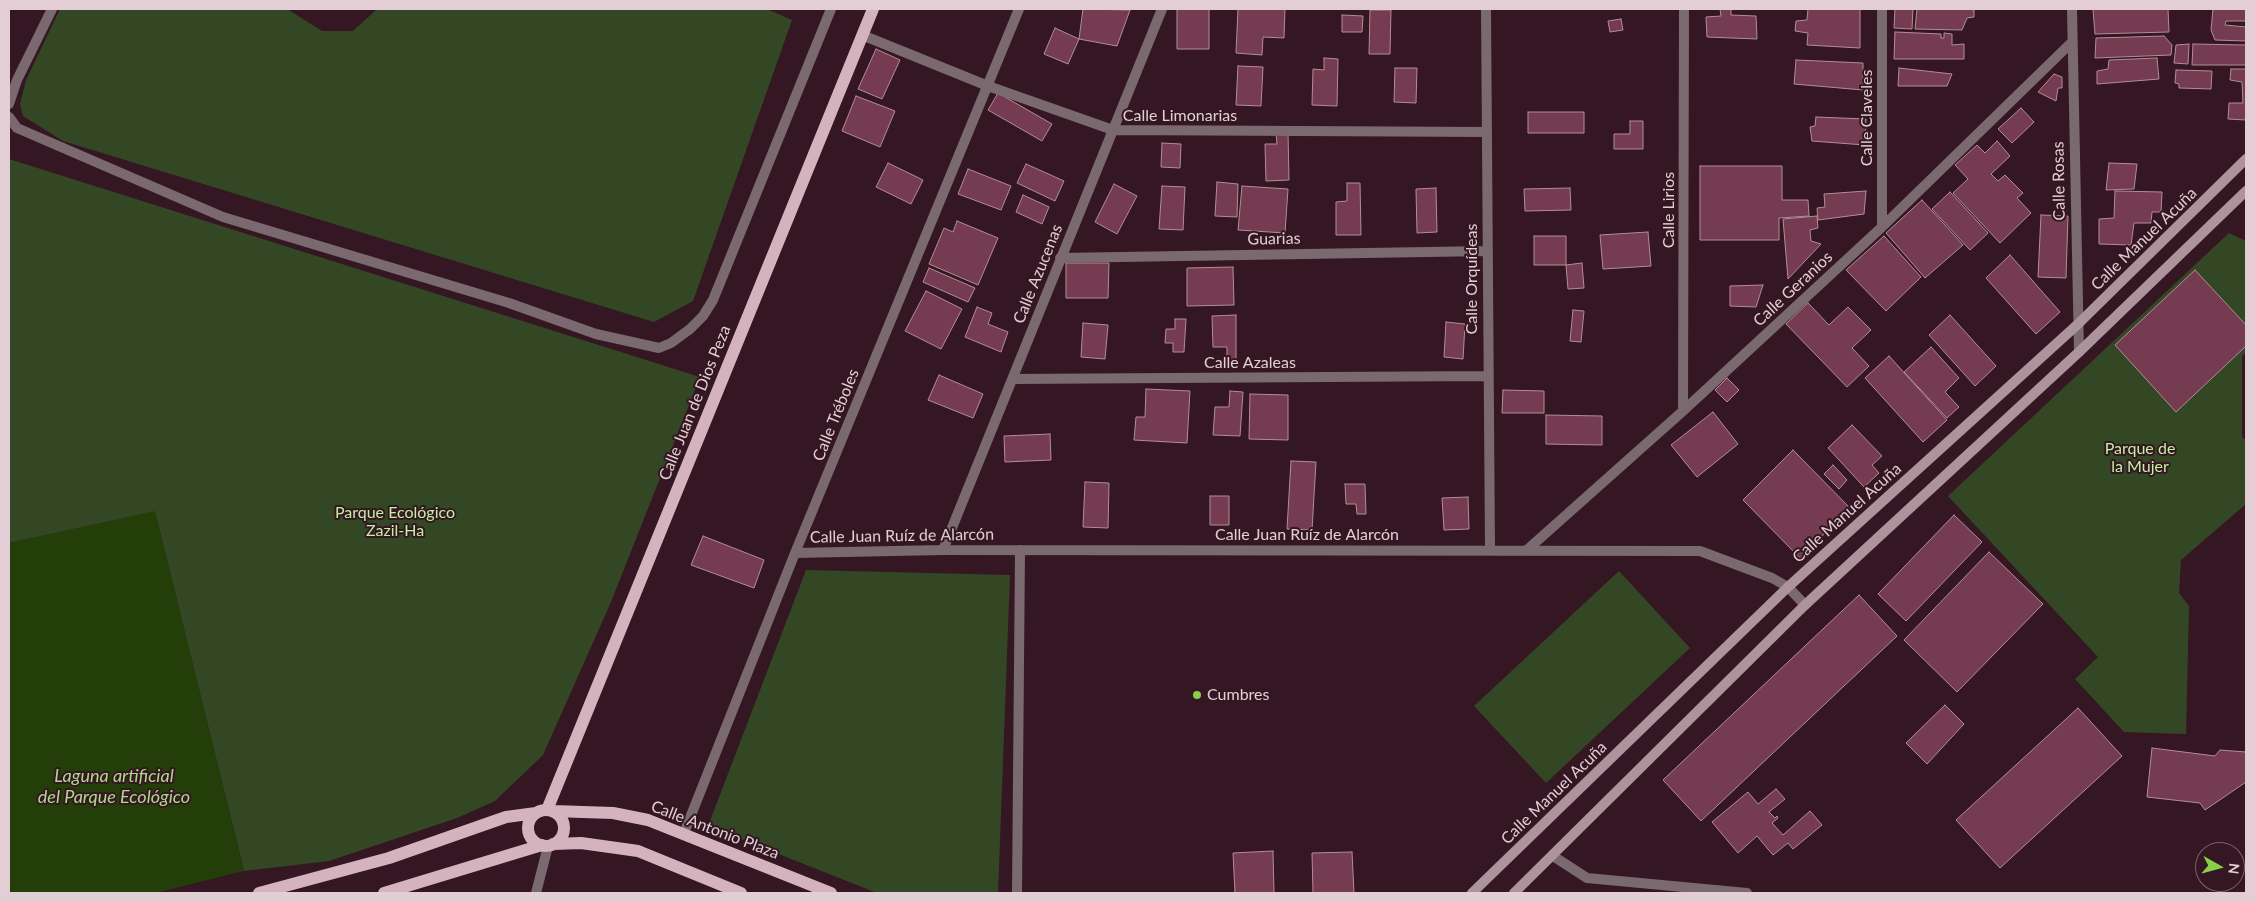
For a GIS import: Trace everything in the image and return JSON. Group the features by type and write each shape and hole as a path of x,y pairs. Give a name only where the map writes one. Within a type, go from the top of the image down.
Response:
{"main road":[{"name":"Calle Juan de Dios Peza","path":"545,812 873,9"},
{"name":"Calle Manuel Acuña","path":"1472,893 1788,587 2077,325 2246,159"},
{"path":"1514,893 1804,605 2079,352 2246,190"},
{"name":"Calle Antonio Plaza","path":"259,893 389,858 506,816 545,812 613,813 648,820 832,893"},
{"path":"545,812 562,819 564,831 562,836 547,845 532,839 528,828 532,817 545,812"},
{"path":"384,893 547,845 581,843 638,851 741,893"},
{"path":"406,888 420,893"}],"street":[{"path":"9,104 17,80 52,9"},
{"path":"9,117 17,128 223,218 508,303 596,334 659,348 672,343 690,329 703,316 713,300 831,9"},
{"name":"Calle Tréboles","path":"684,833 795,553 1019,9"},
{"name":"Calle Azucenas","path":"943,550 1162,9"},
{"name":"Calle Orquídeas","path":"1486,9 1487,376 1490,549"},
{"name":"Calle Lirios","path":"1684,9 1684,411"},
{"name":"Calle Claveles","path":"1882,9 1882,227"},
{"name":"Calle Rosas","path":"2072,9 2079,352"},
{"name":"Calle Limonarias","path":"862,35 988,86 1113,130 1486,132"},
{"name":"Calle Geranios","path":"1528,549 1684,411 1882,227 2072,42"},
{"name":"Guarias","path":"1060,258 1488,251"},
{"name":"Calle Azaleas","path":"1013,380 1487,376"},
{"name":"Calle Juan Ruíz de Alarcón","path":"795,553 943,550 1528,549 1700,551 1772,578 1788,587 1804,605"},
{"path":"1017,893 1020,550"},
{"path":"536,893 547,845"},
{"path":"1553,856 1587,878 1747,893"}],"green space":[{"path":"60,9 287,9 322,31 353,31 377,9 767,9 792,20 693,301 654,322 63,141 23,116 20,104 26,80"},
{"name":"Parque Ecológico Zazil-Ha","path":"9,159 700,377 611,602 543,755 495,801 457,818 329,861 244,871 155,512 9,543"},
{"name":"Parque de la Mujer","path":"2229,233 2246,241 2246,352 2242,356 2242,437 2246,440 2246,504 2181,560 2179,593 2189,606 2186,734 2124,732 2075,679 2098,657 1948,496"},
{"path":"806,570 1010,575 998,893 877,893 708,826"},
{"path":"1619,571 1690,648 1546,783 1474,706"}],"water":[{"name":"Laguna artificial del Parque Ecológico","path":"155,511 244,871 156,893 9,893 9,543"}],"building":[{"path":"1083,9 1130,10 1117,46 1079,39"},
{"path":"1177,9 1209,9 1209,49 1177,49"},
{"path":"1238,9 1285,9 1284,38 1263,37 1262,55 1236,53"},
{"path":"1720,9 1731,9 1731,15 1756,16 1757,39 1707,37 1706,17 1721,16"},
{"path":"1808,9 1860,9 1860,48 1807,45 1808,33 1795,31 1796,21 1807,20"},
{"path":"1895,9 1913,9 1912,29 1894,28"},
{"path":"1917,9 1969,9 1974,10 1974,17 1967,18 1962,30 1915,29"},
{"path":"2093,9 2168,9 2169,32 2095,34"},
{"path":"2213,9 2246,9 2246,21 2226,21 2225,25 2246,27 2246,41 2215,40 2211,30"},
{"path":"1370,10 1391,10 1390,54 1369,54"},
{"path":"1342,15 1363,16 1362,32 1342,32"},
{"path":"1621,19 1623,30 1610,32 1608,21"},
{"path":"1055,28 1079,39 1068,64 1044,54"},
{"path":"1895,32 1941,34 1941,38 1944,38 1944,33 1952,34 1952,45 1964,44 1964,59 1894,59"},
{"path":"2164,36 2172,45 2171,55 2095,58 2096,38"},
{"path":"2189,44 2188,64 2174,63 2176,45"},
{"path":"2193,44 2246,45 2246,65 2192,65"},
{"path":"876,49 900,60 882,99 858,89"},
{"path":"1324,58 1338,59 1337,106 1312,105 1313,69 1324,70"},
{"path":"2157,58 2159,79 2097,84 2097,71 2108,69 2109,60"},
{"path":"1796,60 1863,63 1863,90 1794,84"},
{"path":"1238,66 1263,67 1261,106 1236,105"},
{"path":"1395,68 1417,68 1416,103 1394,102"},
{"path":"1899,68 1952,74 1947,86 1898,86"},
{"path":"2231,69 2246,69 2246,120 2228,119 2229,103 2243,103 2242,82 2230,80"},
{"path":"2176,70 2212,71 2211,89 2179,88 2179,84 2175,83"},
{"path":"2054,74 2062,77 2062,88 2058,88 2056,101 2038,92"},
{"path":"998,93 1052,124 1042,141 988,110"},
{"path":"856,96 895,111 880,147 842,131"},
{"path":"2021,108 2034,122 2012,143 1998,129"},
{"path":"1528,112 1584,112 1584,133 1528,133"},
{"path":"1816,117 1866,119 1865,145 1812,141 1810,127 1815,126"},
{"path":"1630,121 1643,121 1643,149 1614,149 1614,134 1630,134"},
{"path":"1276,133 1288,133 1289,180 1266,181 1265,144 1277,144"},
{"path":"1997,141 2010,156 1991,174 1998,181 2005,175 2023,193 2017,198 2031,213 2000,243 1953,193 1968,179 1955,165 1977,145 1985,153"},
{"path":"1162,143 1181,144 1180,168 1161,167"},
{"path":"888,163 923,180 911,204 876,187"},
{"path":"2109,163 2137,164 2134,189 2106,190"},
{"path":"1026,164 1064,181 1055,201 1017,183"},
{"path":"1700,166 1782,166 1782,200 1808,200 1809,216 1779,218 1779,240 1700,240"},
{"path":"968,169 1011,186 1001,210 958,194"},
{"path":"1217,182 1238,184 1237,217 1215,216"},
{"path":"1347,183 1360,183 1361,235 1336,235 1336,202 1347,201"},
{"path":"1114,184 1137,196 1117,234 1095,222"},
{"path":"1162,186 1185,187 1183,230 1159,229"},
{"path":"1242,186 1288,189 1285,233 1238,230"},
{"path":"1436,188 1437,232 1417,233 1416,189"},
{"path":"1570,188 1571,210 1525,211 1524,189"},
{"path":"1866,191 1864,214 1818,220 1817,208 1825,207 1824,194"},
{"path":"2115,191 2162,192 2161,212 2152,212 2151,223 2134,223 2131,245 2099,244 2099,219 2114,218"},
{"path":"1950,192 1988,233 1970,250 1932,209"},
{"path":"1023,195 1049,207 1042,224 1016,212"},
{"path":"1922,200 1963,245 1925,278 1886,233"},
{"path":"2041,215 2068,216 2066,278 2038,277"},
{"path":"1817,216 1818,228 1810,230 1811,241 1821,244 1788,279 1783,219"},
{"path":"957,221 998,238 978,285 929,264 944,228 953,232"},
{"path":"1648,232 1651,266 1603,269 1600,235"},
{"path":"1534,236 1566,236 1566,265 1534,265"},
{"path":"1884,236 1921,277 1886,311 1846,270"},
{"path":"2010,255 2060,312 2036,334 1986,278"},
{"path":"1066,263 1109,263 1108,298 1066,298"},
{"path":"1582,263 1584,288 1568,289 1566,265"},
{"path":"1233,267 1234,305 1187,306 1187,268"},
{"path":"929,268 975,288 968,302 923,282"},
{"path":"2195,270 2246,325 2246,346 2176,412 2115,345"},
{"path":"1763,285 1756,307 1730,306 1730,286"},
{"path":"926,291 962,309 941,349 905,331"},
{"path":"1808,303 1829,325 1848,307 1871,330 1852,348 1869,366 1847,387 1786,324"},
{"path":"977,307 992,313 988,324 1008,332 1001,352 965,337"},
{"path":"1573,310 1584,311 1581,342 1570,341"},
{"path":"1236,315 1236,359 1227,360 1227,347 1213,347 1212,316"},
{"path":"1950,315 1996,366 1975,386 1929,335"},
{"path":"1175,319 1186,319 1184,352 1173,352 1173,343 1165,343 1166,329 1175,329"},
{"path":"1446,322 1465,324 1463,359 1444,357"},
{"path":"1083,323 1108,325 1105,359 1081,357"},
{"path":"1931,347 1959,378 1945,392 1959,407 1947,418 1904,372"},
{"path":"1889,356 1947,420 1923,442 1865,378"},
{"path":"939,375 983,394 973,418 928,400"},
{"path":"1727,378 1739,390 1727,402 1715,390"},
{"path":"1146,389 1190,391 1187,443 1134,440 1136,417 1145,417"},
{"path":"1503,390 1544,391 1544,413 1502,413"},
{"path":"1230,391 1243,392 1240,436 1213,435 1215,407 1229,407"},
{"path":"1250,394 1288,395 1288,440 1249,439"},
{"path":"1713,412 1738,444 1697,477 1671,445"},
{"path":"1546,415 1602,416 1602,445 1546,444"},
{"path":"1852,425 1882,456 1872,465 1879,473 1864,487 1828,448"},
{"path":"1050,434 1051,460 1005,462 1004,436"},
{"path":"1793,450 1850,508 1800,558 1743,500"},
{"path":"1291,461 1316,462 1312,530 1287,529"},
{"path":"1833,465 1847,480 1839,489 1824,474"},
{"path":"1085,482 1109,483 1108,528 1083,527"},
{"path":"1345,484 1365,484 1366,514 1357,514 1356,504 1346,504"},
{"path":"1210,496 1229,496 1229,525 1210,525"},
{"path":"1468,497 1469,529 1444,530 1442,498"},
{"path":"1954,515 1982,542 1906,621 1878,594"},
{"path":"703,536 764,560 754,588 691,565"},
{"path":"1989,552 2043,604 1957,692 1904,640"},
{"path":"1859,595 1897,636 1701,821 1663,780"},
{"path":"1945,705 1964,724 1927,764 1906,743"},
{"path":"2078,708 2122,756 2000,868 1956,820"},
{"path":"2152,748 2215,756 2220,750 2246,752 2246,782 2205,810 2200,803 2147,797"},
{"path":"1776,789 1785,799 1769,812 1775,818 1777,816 1778,818 1772,823 1783,835 1810,811 1822,825 1793,849 1788,843 1773,855 1757,836 1738,853 1712,822 1748,792 1758,804"},
{"path":"1273,851 1274,893 1235,893 1233,853"},
{"path":"1352,852 1354,893 1313,893 1312,853"}],"place":[{"name":"Cumbres","path":"1197,695"}]}
